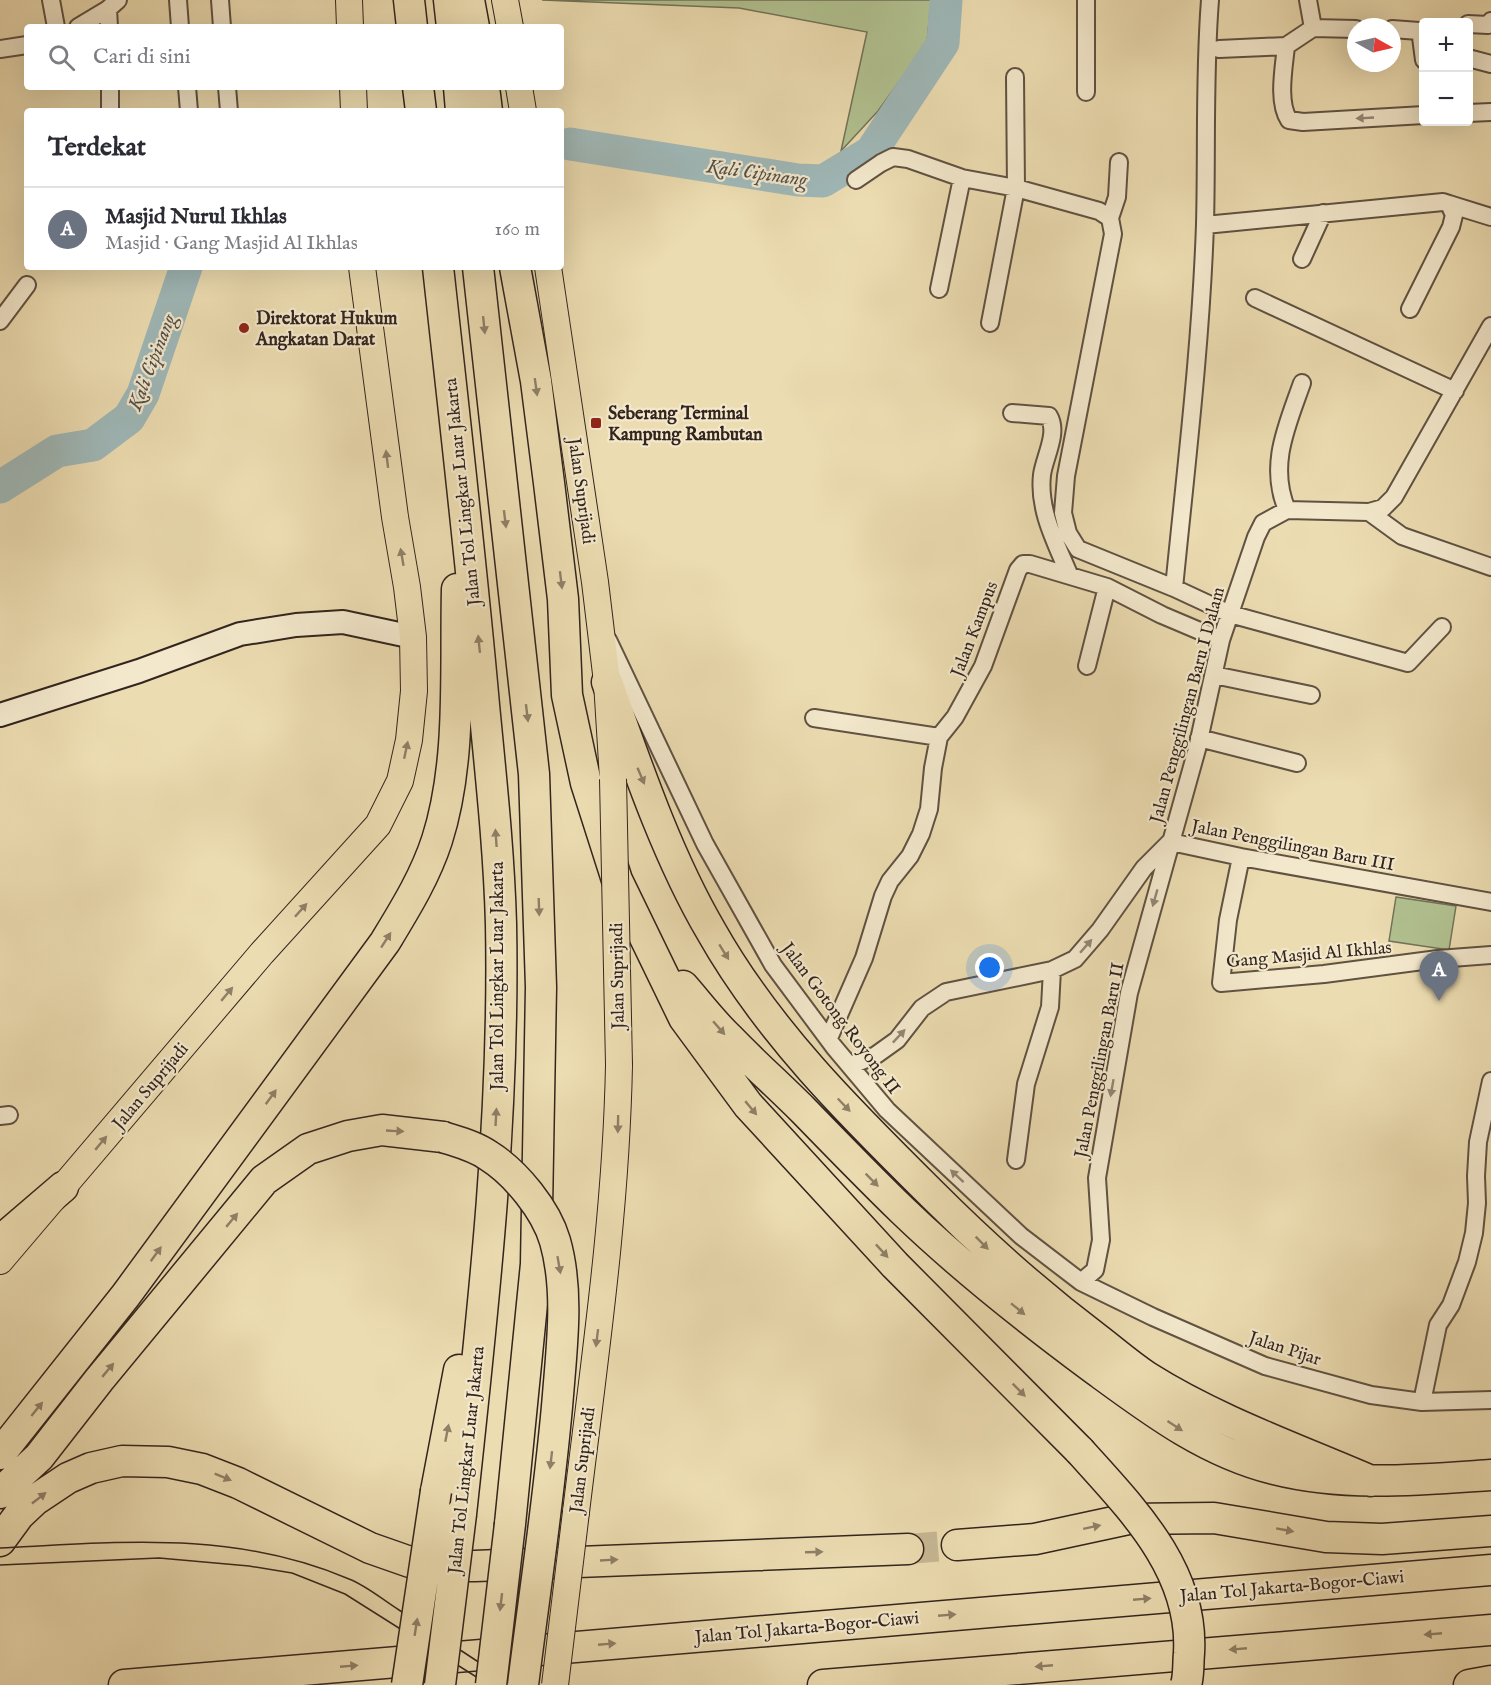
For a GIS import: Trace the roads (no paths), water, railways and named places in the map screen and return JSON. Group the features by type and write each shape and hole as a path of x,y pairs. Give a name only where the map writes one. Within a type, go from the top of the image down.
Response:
{"highway":[{"path":"409,0 412,24"},
{"path":"449,0 452,24"},
{"path":"469,0 473,24"},
{"path":"418,90 421,108"},
{"path":"459,90 461,108"},
{"path":"484,90 487,108"},
{"name":"Jalan Tol Lingkar Luar Jakarta","path":"438,270 497,840 501,924 501,1018 492,1196 483,1314 440,1685"},
{"path":"478,270 534,774 542,987 536,1264 491,1685"},
{"path":"516,270 536,381 563,599 567,695 586,783 617,880 684,1017 748,1105 895,1265 1080,1451 1128,1505 1165,1554 1184,1599 1190,1641 1186,1685"},
{"path":"0,1454 126,1295 385,942 414,893 436,841 448,799 453,746 459,456"},
{"path":"607,682 645,786 685,880 711,931 753,998 812,1072 993,1254 1066,1316 1146,1376 1202,1407 1371,1481"},
{"path":"654,952 727,1037 902,1210 1013,1305 1111,1382 1177,1427 1209,1445 1244,1460 1312,1477 1371,1481 1491,1475"},
{"path":"0,1493 39,1457 99,1380 264,1180 308,1149 348,1136 382,1130 443,1137 467,1145 489,1155 520,1182 538,1208 554,1240 562,1284 562,1349 555,1430 523,1685"},
{"path":"0,1241 63,1187"},
{"path":"407,1685 436,1491 492,1196"},
{"path":"0,1541 19,1515 49,1490 91,1468 122,1461 168,1462 202,1468 238,1483 370,1548 410,1562 475,1566 908,1549"},
{"path":"957,1545 1035,1539 1128,1519 1214,1518 1326,1536 1382,1539 1491,1531"},
{"name":"Jalan Tol Jakarta–Bogor–Ciawi","path":"124,1685 1491,1570"},
{"path":"823,1685 1491,1630"},
{"path":"1469,1685 1491,1681"}],"main road":[{"path":"349,0 350,24"},
{"path":"505,0 509,24"},
{"path":"353,90 354,108"},
{"path":"520,90 522,108"},
{"name":"Jalan Suprijadi","path":"0,1261 262,954 378,825 400,781 414,691 413,637 362,270"},
{"name":"Jalan Suprijadi","path":"548,270 583,495 607,682 613,778 619,1065 618,1136 613,1209 555,1685"}],"street":[{"path":"51,0 55,24"},
{"path":"178,0 180,24"},
{"path":"220,0 222,24"},
{"path":"1086,0 1086,92"},
{"path":"1174,588 1197,351 1205,225 1206,52 1210,0"},
{"path":"1308,0 1313,28"},
{"path":"83,24 113,4"},
{"path":"110,24 113,4"},
{"path":"1473,24 1488,25 1491,21"},
{"path":"1219,49 1286,46 1313,28 1347,29"},
{"path":"1401,30 1419,31"},
{"path":"0,49 24,45"},
{"path":"1286,46 1282,85 1285,114 1289,120 1303,122 1419,115"},
{"path":"1473,59 1491,64"},
{"path":"990,323 1016,188 1015,77"},
{"path":"110,90 110,108"},
{"path":"186,90 189,108"},
{"path":"227,90 229,108"},
{"path":"1473,113 1491,112"},
{"path":"856,180 881,163 893,158 908,159 962,178 1016,188 1099,212 1110,218"},
{"path":"1119,162 1117,197 1110,218 1113,234 1066,476 1063,513 1068,533 1078,549 1174,588 1230,614 1408,663 1442,627"},
{"path":"939,289 962,178"},
{"path":"1205,225 1443,202 1491,217"},
{"path":"1410,309 1451,226 1454,215 1449,204"},
{"path":"1302,259 1323,213"},
{"path":"0,321 27,285"},
{"path":"1256,297 1455,391"},
{"path":"1302,383 1280,443 1279,485 1287,510 1369,512 1383,508 1394,497 1491,326"},
{"path":"1012,413 1049,416 1052,420 1052,433 1042,474 1042,496 1045,513 1069,574 1107,586 1162,615 1221,640"},
{"name":"Jalan Penggilingan Baru I Dalam","path":"1171,842 1200,738 1221,640 1256,537 1263,523 1287,510"},
{"path":"1369,512 1402,536 1491,567"},
{"name":"Jalan Kampus","path":"829,1038 864,958 883,896 890,881 910,856 921,834 929,809 939,737 955,717 976,681 1018,570 1023,564 1030,564 1069,574"},
{"path":"1087,666 1107,586"},
{"name":"Jalan Gotong Royong II","path":"599,621 705,844 774,965 850,1066 887,1110 1021,1236 1081,1282"},
{"path":"0,715 140,671 240,634 296,625 343,622 413,637"},
{"path":"1214,675 1311,695"},
{"path":"814,718 939,737"},
{"path":"1200,738 1297,763"},
{"name":"Jalan Penggilingan Baru III","path":"850,1066 876,1055 897,1040 922,1008 946,992 1052,970 1075,959 1100,930 1144,867 1171,842 1241,857 1491,902"},
{"name":"Jalan Penggilingan Baru II","path":"1081,1282 1095,1270 1101,1240 1097,1178 1128,993 1171,842"},
{"name":"Gang Masjid Al Ikhlas","path":"1241,857 1228,920 1221,983 1491,955"},
{"path":"1016,1160 1026,1084 1050,1007 1052,970"},
{"path":"1422,1402 1438,1325 1451,1305 1484,1205 1476,1176 1479,1142 1491,1081"},
{"name":"Jalan Pijar","path":"1081,1282 1264,1366 1371,1395 1422,1402 1491,1400"}],"waterway":[{"name":"Kali Cipinang","path":"570,144 798,180 823,181 871,152 943,43 946,0"},
{"name":"Kali Cipinang","path":"0,487 57,451 93,445 129,418 143,394 185,270"}],"tunnel":[{"path":"908,1549 957,1545"}],"tram line":[{"path":"0,1548 89,1543 177,1543 220,1546 306,1563 362,1585 513,1685"},
{"path":"0,1565 159,1558 249,1566 292,1573 345,1594 489,1685"}],"place":[{"name":"Direktorat Hukum Angkatan Darat","path":"244,328"},
{"name":"Seberang Terminal Kampung Rambutan","path":"596,423"},
{"name":"Masjid Nurul Ikhlas","path":"1439,1001"}]}
